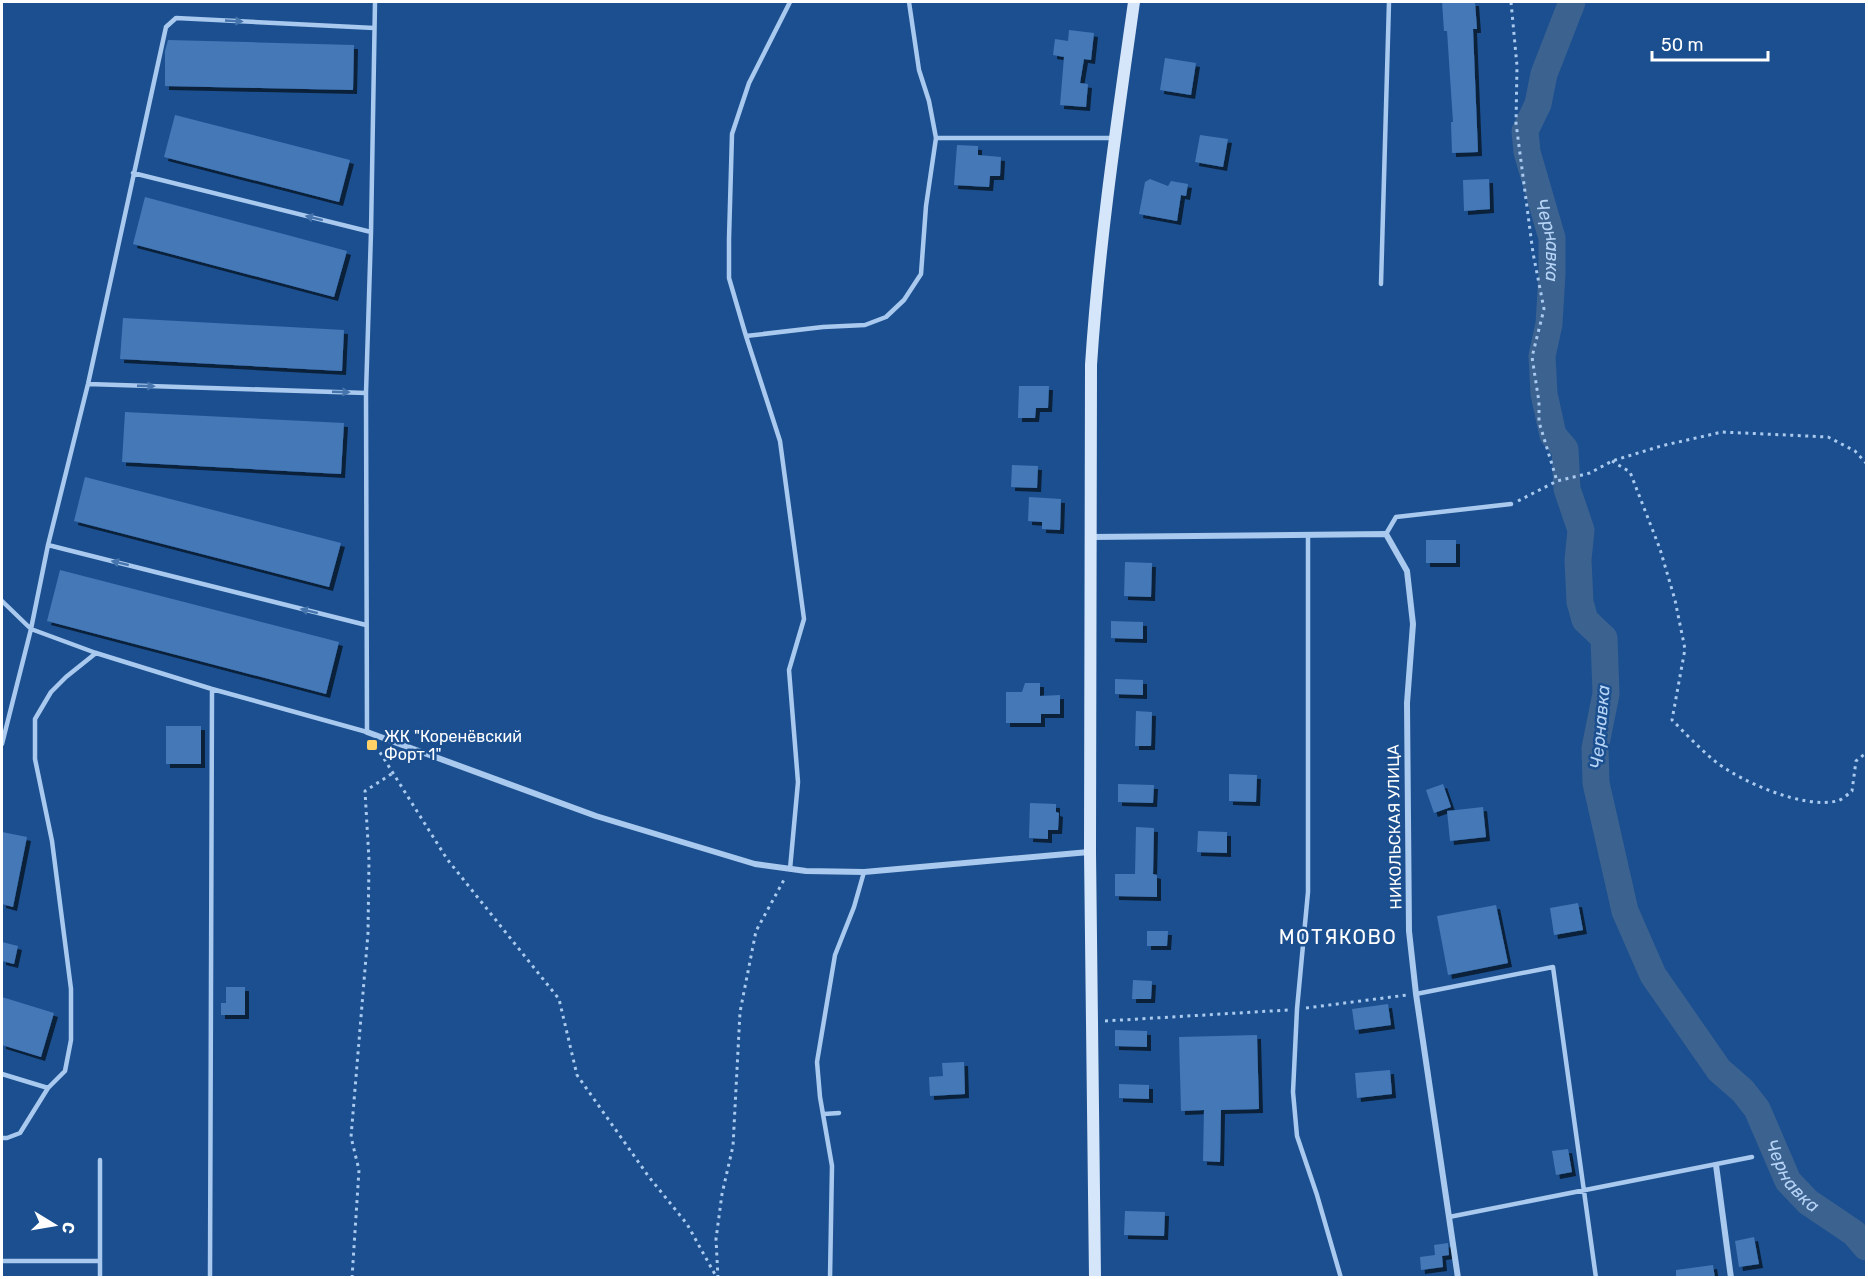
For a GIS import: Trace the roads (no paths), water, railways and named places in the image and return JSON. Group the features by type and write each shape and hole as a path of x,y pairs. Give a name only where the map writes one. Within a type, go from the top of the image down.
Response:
{"main road":[{"path":"1095,1278 1090,852 1091,365 1097,285 1134,2"}],"street":[{"path":"1091,537 1386,534"},
{"name":"НИКОЛЬСКАЯ УЛИЦА","path":"1386,534 1407,571 1413,624 1407,703 1409,931 1416,994 1458,1278"},
{"path":"367,732 596,816 755,864 806,871 864,872 1090,852"},
{"path":"1716,1165 1731,1278"}],"lane":[{"path":"2,601 31,629 96,653 367,732 366,393 375,2"},
{"path":"790,2 749,83 732,134 729,186 729,278 780,441 804,619 789,670 798,782 790,869"},
{"path":"746,336 823,327 865,325 886,317 904,300 921,274 926,206 936,138 919,70 909,2"},
{"path":"1381,284 1389,2"},
{"path":"2,744 88,384 166,27 176,18 374,27"},
{"path":"936,138 1115,138"},
{"path":"133,173 371,232"},
{"path":"88,384 366,393"},
{"path":"1386,534 1396,517 1511,504"},
{"path":"1308,536 1308,892 1293,1092 1297,1136 1341,1278"},
{"path":"48,545 366,625"},
{"path":"2,1138 20,1133 48,1088 65,1071 71,1040 71,989 52,842 35,759 36,719 51,692 96,653"},
{"path":"210,1278 212,688"},
{"path":"830,1278 832,1166 820,1097 817,1062 835,955 854,907 864,872"},
{"path":"1416,994 1553,966 1596,1278"},
{"path":"2,1074 48,1088"},
{"path":"824,1114 839,1113"},
{"path":"1449,1217 1752,1157"},
{"path":"100,1160 100,1278"},
{"path":"2,1261 100,1261"}],"waterway":[{"name":"Чернавка","path":"1572,2 1544,74 1538,104 1525,131 1527,152 1552,238 1549,324 1542,356 1544,394 1553,435 1565,449 1567,489 1581,530 1578,560 1580,602 1585,620 1604,638 1606,694 1595,748 1596,783 1625,911 1653,975 1719,1070 1743,1091 1757,1109 1788,1181 1808,1202 1854,1233 1866,1247"}],"place":[{"name":"ЖК \"Коренёвский Форт 1\"","path":"372,745"}],"district":[{"name":"МОТЯКОВО","path":"1338,937"}]}
